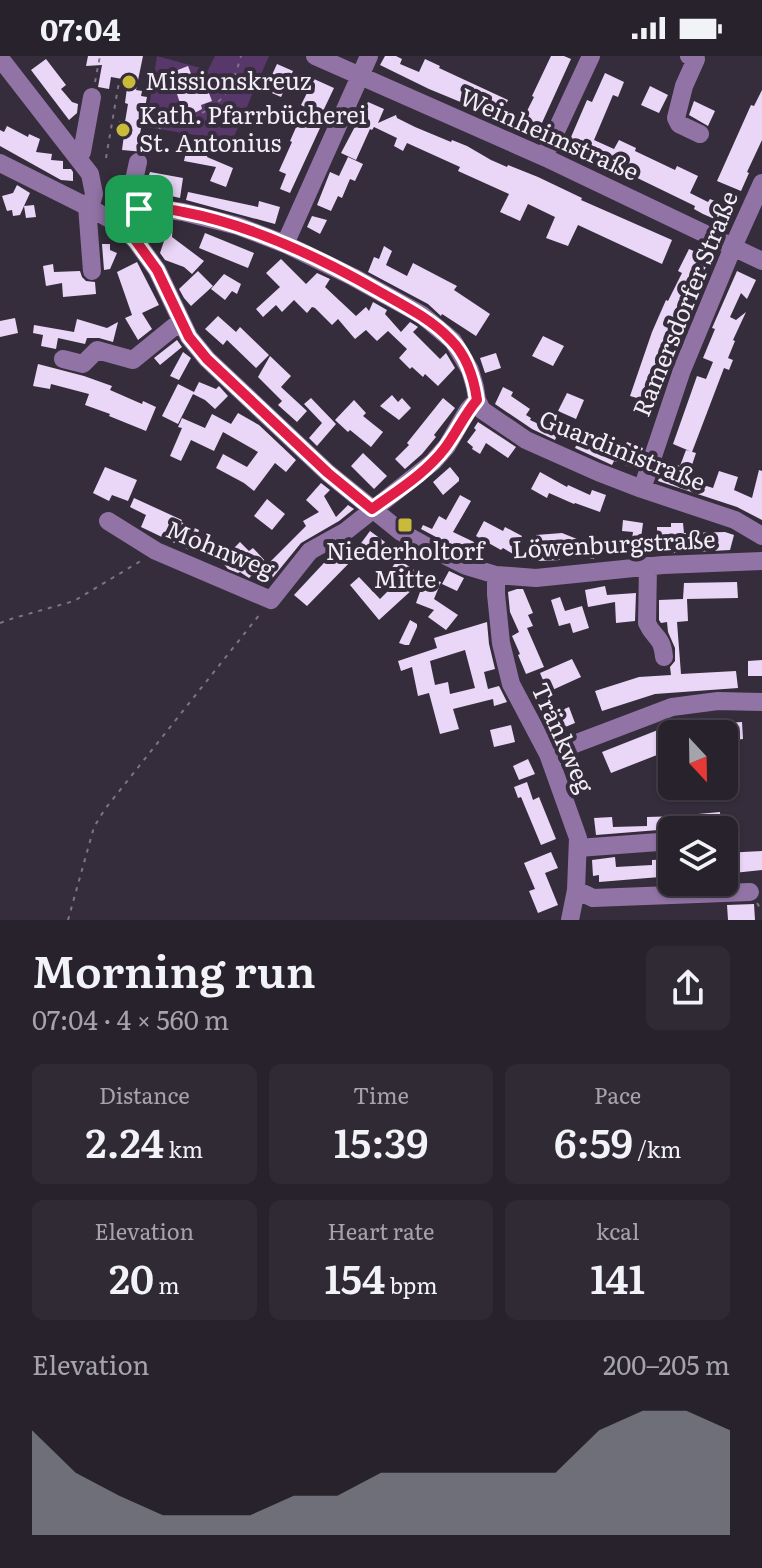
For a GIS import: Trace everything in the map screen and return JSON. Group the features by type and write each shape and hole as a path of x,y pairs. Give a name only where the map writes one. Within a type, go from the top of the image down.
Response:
{"street":[{"name":"Weinheimstraße","path":"315,56 544,157 762,261"},
{"path":"285,244 369,56"},
{"path":"544,157 591,56"},
{"path":"0,58 90,174 94,194 88,207 92,271"},
{"path":"692,58 676,118 679,124 700,134"},
{"path":"78,157 82,152 92,97"},
{"path":"138,162 131,194 139,209"},
{"name":"Löwenburgstraße","path":"0,163 122,226 157,270 189,337 207,359 328,473 401,532 428,547 466,566 496,575 536,578 648,566 762,561"},
{"name":"Ramersdorfer Straße","path":"642,489 682,370 762,183"},
{"path":"122,226 133,213 146,207 183,212 238,226 285,244 353,277 422,315 453,341 470,370 477,400"},
{"path":"63,359 83,364 97,350 133,360 181,321"},
{"name":"Guardinistraße","path":"477,400 482,410 526,440 642,489 735,520 762,536"},
{"name":"Mohnweg","path":"108,521 156,551 271,600 310,551 346,531 433,462 477,400"},
{"path":"648,566 647,623 663,645 664,657"},
{"name":"Tränkweg","path":"496,575 501,643 511,684 548,754 578,838 576,890 570,920"},
{"path":"548,754 672,707 718,701 762,702"},
{"path":"578,848 658,842"},
{"path":"576,890 593,898 750,892"}],"path":[{"path":"92,97 100,56"},
{"path":"155,138 163,121 174,117 184,120 216,106 230,87 241,56"},
{"path":"106,158 119,82"},
{"path":"0,623 74,601 156,551"},
{"path":"68,920 94,827 271,600"}],"shaded area":[{"path":"157,56 208,70 215,56 269,56 232,141 146,127"}],"building":[{"path":"88,56 143,56 136,90 147,97 139,139 146,140 144,152 122,150 124,135 117,134 119,121 125,122 128,80 111,77 109,89 98,87 102,65 86,66"},
{"path":"385,56 396,56 402,59 400,64 419,72 425,59 508,100 504,109 496,106 491,117 380,65"},
{"path":"551,56 571,59 536,136 519,127"},
{"path":"46,59 66,85 61,89 72,102 78,104 77,113 69,120 31,70"},
{"path":"277,64 293,71 281,97 265,90"},
{"path":"188,66 193,79 202,75 212,101 201,105 202,109 185,118 170,73"},
{"path":"605,73 624,82 618,97 613,95 594,140 614,149 619,140 675,170 677,166 698,176 690,193 733,209 726,224 597,159 595,164 565,151 587,100 592,102"},
{"path":"314,79 334,88 316,126 320,128 290,193 280,189 286,174 279,171 305,107 301,105"},
{"path":"650,86 668,95 659,113 641,105"},
{"path":"762,90 762,140 741,191 717,181 751,105 754,106"},
{"path":"694,101 715,111 708,126 689,115"},
{"path":"368,102 384,109 378,123 396,115 415,127 467,146 507,167 538,177 581,200 672,240 662,264 578,225 568,246 546,238 555,217 528,204 520,221 500,212 509,194 407,143 403,151 394,146 397,138 374,127 370,129 356,160 341,153"},
{"path":"7,126 28,137 29,134 40,139 36,152 52,154 51,160 63,161 63,169 73,172 73,181 61,180 0,146 0,130 4,132"},
{"path":"188,143 209,147 207,157 233,168 226,187 210,181 216,167 184,161"},
{"path":"348,157 363,164 355,181 350,179 342,198 338,196 331,211 317,205 330,172 339,176"},
{"path":"150,172 183,178 180,198 144,190"},
{"path":"17,185 30,193 20,215 13,216 12,210 7,211 2,196 13,193"},
{"path":"188,192 258,207 259,201 280,207 275,224 186,200"},
{"path":"34,205 36,217 26,218 24,206"},
{"path":"312,216 327,220 320,234 307,227"},
{"path":"164,222 173,223 172,237 204,261 192,274 184,267 165,260 160,253 165,238 162,238"},
{"path":"205,233 254,253 248,268 199,248"},
{"path":"102,244 110,244 110,250 117,253 110,269 104,270"},
{"path":"384,246 392,251 386,265 407,276 413,263 457,286 454,290 490,314 476,336 441,316 428,304 368,272 374,257 379,259"},
{"path":"689,249 710,258 672,349 654,403 630,396 652,332 682,273 678,271"},
{"path":"281,259 306,284 317,273 330,279 325,287 356,316 366,307 369,311 373,302 387,310 385,314 401,332 410,322 415,325 418,327 413,332 440,359 446,353 455,368 438,386 425,374 423,377 412,367 410,369 399,358 407,349 388,331 377,341 366,330 355,339 338,319 332,325 315,308 312,307 307,313 294,300 282,312 276,305 263,317 256,309 280,287 266,273"},
{"path":"137,262 159,305 142,313 152,329 138,340 125,318 132,315 117,272"},
{"path":"53,264 54,272 80,271 86,281 95,282 96,294 63,297 62,283 46,286 43,266"},
{"path":"198,271 213,286 191,306 179,289"},
{"path":"737,271 756,280 747,299 741,293 730,317 736,320 746,312 728,358 733,360 729,370 724,368 692,452 673,444 697,376 706,379 713,362 703,358 715,329 712,328"},
{"path":"224,274 241,284 237,294 232,291 225,300 211,289"},
{"path":"218,316 236,332 240,327 269,355 256,368 227,340 223,345 205,329"},
{"path":"15,318 18,333 0,337 0,321"},
{"path":"77,319 107,328 118,322 113,342 87,338 85,344 58,338 56,349 41,346 43,335 33,333 34,325 74,332"},
{"path":"543,336 564,346 553,366 532,356"},
{"path":"177,340 182,347 160,365 154,358"},
{"path":"183,352 191,358 179,380 170,376"},
{"path":"496,353 501,368 485,373 480,358"},
{"path":"270,356 291,376 281,387 307,411 297,422 278,405 282,401 258,377"},
{"path":"38,364 112,386 110,390 156,407 146,431 85,405 89,394 51,384 50,389 33,386"},
{"path":"199,382 216,389 219,386 228,396 215,409 193,394"},
{"path":"178,384 194,392 178,424 162,416"},
{"path":"503,387 513,392 511,396 530,409 526,415 530,420 558,433 555,440 532,429 495,404"},
{"path":"567,393 584,400 576,419 558,411"},
{"path":"392,395 398,402 402,398 411,408 399,420 380,406"},
{"path":"311,398 336,424 317,446 309,438 322,423 304,404"},
{"path":"443,398 455,408 434,435 436,437 405,469 395,459"},
{"path":"354,400 366,413 363,416 383,432 371,447 335,420"},
{"path":"238,413 259,425 296,460 286,472 275,463 254,491 216,468 223,454 247,467 258,452 223,432 214,451 191,440 181,461 170,456 182,428 178,427 182,418 205,428 212,414 231,424"},
{"path":"478,422 516,447 508,458 486,443 480,454 472,449 467,442"},
{"path":"581,435 605,447 608,441 624,449 627,442 643,448 636,469 618,459 612,465 575,448"},
{"path":"686,450 696,453 687,480 713,488 719,471 738,477 734,490 752,498 759,470 762,471 762,520 737,507 658,481 665,461 680,466"},
{"path":"363,453 387,476 374,489 351,466"},
{"path":"105,467 137,480 128,501 112,495 109,501 93,493"},
{"path":"450,467 459,481 443,495 433,482"},
{"path":"540,472 567,487 590,495 592,490 606,495 600,512 549,493 547,498 531,489"},
{"path":"321,483 330,490 324,496 336,517 348,505 354,509 301,543 270,581 257,570 249,578 228,569 221,561 240,542 249,551 253,548 268,564 306,526 303,521 319,512 306,500"},
{"path":"460,495 471,501 453,532 474,542 468,554 421,529 423,525 432,529 439,516 446,520"},
{"path":"134,498 199,530 198,533 208,538 202,550 191,545 189,550 141,527 146,515 130,507"},
{"path":"267,499 285,514 272,530 254,516"},
{"path":"623,520 643,523 639,554 630,553 633,532 622,531"},
{"path":"484,521 522,536 513,554 476,536"},
{"path":"671,523 683,523 684,533 725,532 734,535 730,550 657,554 657,527 671,527"},
{"path":"370,531 385,542 371,561 356,550"},
{"path":"562,533 597,545 594,559 559,551 560,560 538,561 536,535"},
{"path":"346,545 357,555 307,606 294,595 336,550"},
{"path":"398,559 420,574 441,582 434,599 458,615 446,630 428,617 434,610 416,603 425,578 379,620 350,585 359,577 380,599 402,577 391,569"},
{"path":"449,571 464,578 457,591 442,584"},
{"path":"737,582 738,598 687,599 688,621 677,622 681,674 736,671 738,688 655,694 602,711 595,691 639,677 671,675 675,648 667,622 661,623 659,620 659,600 683,599 684,583"},
{"path":"605,586 607,595 636,593 635,621 616,623 615,602 588,607 585,590"},
{"path":"523,589 533,613 528,615 533,626 527,628 544,667 526,674 512,636 519,632 510,612 508,592"},
{"path":"560,597 565,611 582,606 589,628 573,633 570,623 559,626 551,600"},
{"path":"410,620 417,627 409,645 399,643"},
{"path":"487,622 495,669 484,672 488,689 499,686 507,702 494,706 493,699 453,709 459,729 440,734 429,693 418,696 412,667 401,671 398,661 437,648 434,638","holes":["465,650 475,688 450,694 448,682 435,685 430,661"]},
{"path":"572,659 581,677 548,692 540,673"},
{"path":"762,660 762,676 748,676 748,661"},
{"path":"569,707 575,723 553,732 546,717"},
{"path":"738,722 742,722 743,739 738,740"},
{"path":"511,725 515,742 494,747 490,730"},
{"path":"658,730 658,757 611,773 602,752"},
{"path":"528,759 535,774 519,780 513,766"},
{"path":"527,782 533,800 539,797 556,839 541,845 514,787"},
{"path":"720,812 720,816 698,816"},
{"path":"612,817 613,827 647,826 647,817 658,817 658,830 596,835 594,818"},
{"path":"762,851 762,870 738,873 738,852"},
{"path":"551,852 558,868 545,873 558,905 538,913 529,891 535,889 524,863"},
{"path":"615,857 616,867 652,865 652,860 658,860 658,877 599,882 599,875 593,876 592,860"},
{"path":"754,904 755,920 728,920 727,905"}],"place":[{"name":"Missionskreuz","path":"129,82"},
{"name":"Kath. Pfarrbücherei St. Antonius","path":"123,130"},
{"name":"Niederholtorf Mitte","path":"405,525"}],"route":[{"path":"146,207 183,212 238,226 285,244 422,315 453,341 470,370 475,387 477,400 447,446 417,476 372,509 328,473 207,359 189,337 157,270 122,226 139,209 146,207"}]}
